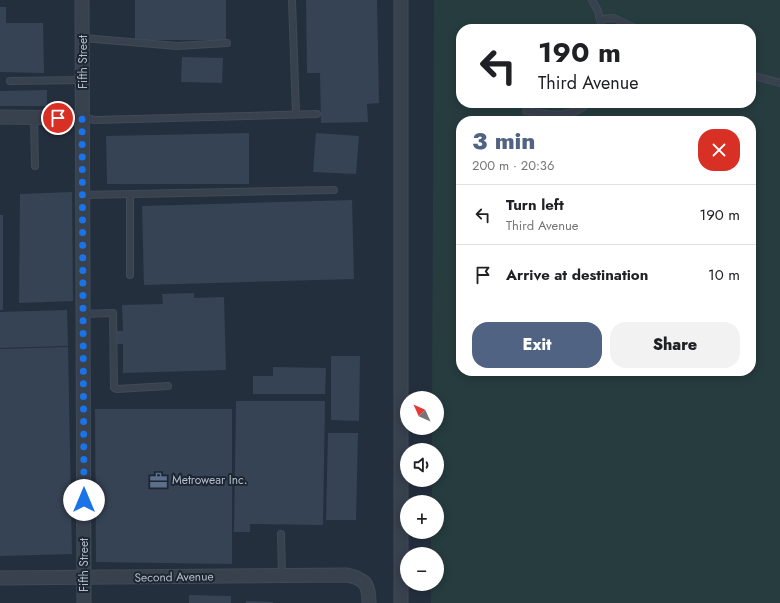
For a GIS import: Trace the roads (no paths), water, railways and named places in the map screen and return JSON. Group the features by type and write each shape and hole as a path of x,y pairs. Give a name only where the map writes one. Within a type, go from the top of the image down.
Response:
{"street":[{"name":"Fifth Street","path":"82,0 84,603"},
{"path":"401,0 401,603"},
{"path":"0,117 82,118"},
{"name":"Second Avenue","path":"0,578 347,575 364,581 369,588 369,603"}],"lane":[{"path":"292,0 296,114"},
{"path":"592,0 601,24"},
{"path":"600,19 614,18 627,24"},
{"path":"82,38 177,46 227,43"},
{"path":"756,76 780,83"},
{"path":"10,81 83,80"},
{"path":"526,111 559,115 582,108"},
{"path":"82,118 96,120 317,114"},
{"path":"34,117 35,166"},
{"path":"83,195 334,190"},
{"path":"130,194 130,275"},
{"path":"83,314 112,313 114,388 168,386"},
{"path":"281,534 282,575"}],"place":[{"name":"Metrowear Inc.","path":"159,480"}]}
